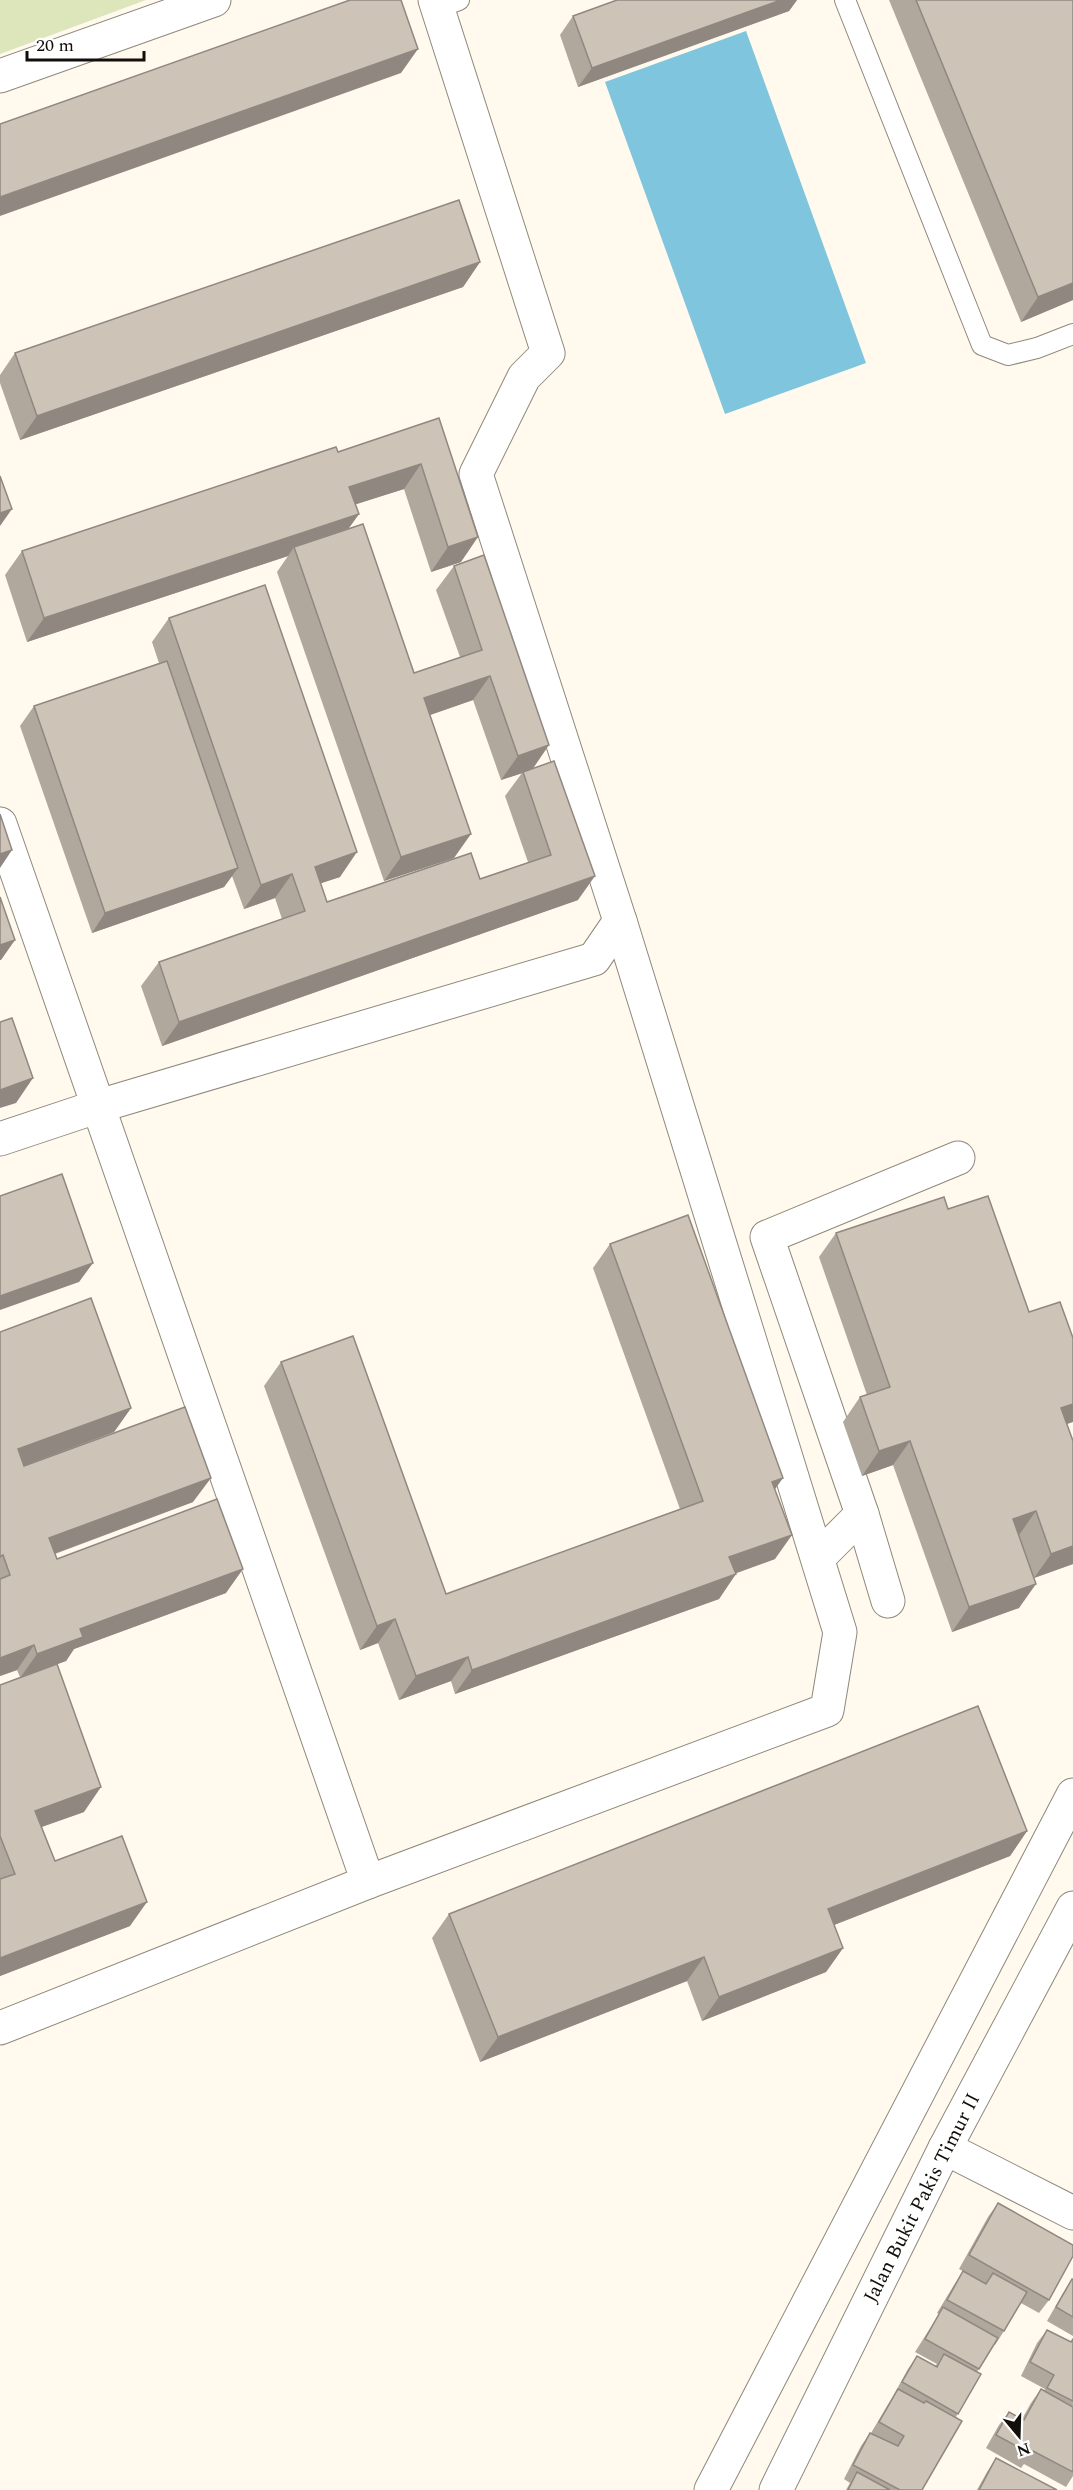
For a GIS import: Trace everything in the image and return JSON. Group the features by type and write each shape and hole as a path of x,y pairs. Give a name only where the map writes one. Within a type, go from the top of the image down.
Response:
{"street":[{"path":"0,76 214,0"},
{"path":"0,2028 368,1882 827,1710 840,1632 620,921 476,474 524,377 548,352 444,3"},
{"path":"0,824 368,1882"},
{"path":"0,1139 99,1106 594,959 620,921"},
{"path":"888,1601 862,1514 766,1237 958,1158"},
{"path":"818,1558 862,1514"},
{"path":"711,2490 1073,1795"},
{"name":"Jalan Bukit Pakis Timur II","path":"776,2490 945,2148 1073,1908"},
{"path":"945,2148 1073,2213"}],"lane":[{"path":"845,0 982,345 1008,355 1037,348 1073,334"}],"green space":[{"path":"0,0 146,0 0,54"}],"water":[{"path":"746,31 866,363 725,414 605,82"}],"building":[{"path":"350,0 401,0 418,49 0,197 0,124"},
{"path":"617,0 781,0 592,68 573,16"},
{"path":"916,0 1073,0 1073,283 1038,297"},
{"path":"459,200 480,262 37,416 15,353"},
{"path":"439,418 478,537 448,547 421,464 349,487 359,514 44,618 22,551 336,447 338,452"},
{"path":"0,476 12,509 0,513"},
{"path":"363,524 414,673 482,650 454,566 484,555 549,745 518,756 490,676 424,698 471,834 401,857 294,547"},
{"path":"265,585 357,852 315,867 327,902 471,853 480,879 551,855 523,772 554,761 595,876 179,1022 159,962 305,911 292,874 261,885 169,618"},
{"path":"167,661 238,868 105,913 34,706"},
{"path":"0,814 12,850 0,854"},
{"path":"0,897 15,940 0,945"},
{"path":"12,1018 33,1078 0,1090 0,1022"},
{"path":"62,1174 93,1263 0,1296 0,1196"},
{"path":"988,1196 1029,1312 1060,1302 1073,1338 1073,1404 1061,1408 1073,1441 1073,1546 1051,1554 1036,1511 1013,1519 1036,1584 969,1607 910,1441 879,1451 860,1397 890,1387 836,1233 944,1197 948,1209"},
{"path":"688,1215 783,1478 772,1482 792,1535 729,1557 736,1574 472,1670 468,1657 416,1676 395,1619 377,1626 281,1362 353,1336 446,1594 703,1501 610,1244"},
{"path":"91,1298 131,1408 18,1449 24,1466 185,1407 211,1478 49,1538 57,1559 217,1499 243,1569 80,1629 83,1637 37,1654 34,1645 0,1658 0,1579 10,1575 3,1555 0,1557 0,1332"},
{"path":"57,1664 101,1787 35,1811 55,1861 122,1836 147,1902 0,1958 0,1879 15,1874 0,1836 0,1685"},
{"path":"978,1706 1027,1831 828,1909 843,1948 719,1997 704,1957 498,2037 449,1914"},
{"path":"998,2203 1073,2245 1073,2256 1049,2300 969,2255"},
{"path":"963,2271 986,2284 993,2273 1027,2292 1004,2331 947,2300"},
{"path":"1073,2279 1073,2317 1056,2307"},
{"path":"943,2307 998,2338 979,2369 925,2339"},
{"path":"1047,2330 1071,2342 1073,2339 1073,2401 1047,2388 1054,2375 1030,2362"},
{"path":"944,2354 981,2374 958,2414 902,2382 917,2356 937,2367"},
{"path":"898,2389 962,2421 922,2490 900,2490 853,2465 870,2433 898,2446 904,2436 879,2422"},
{"path":"1041,2389 1073,2407 1073,2472 1033,2451 1031,2454 996,2435 1009,2412 1024,2420"},
{"path":"996,2458 1057,2490 979,2490"},
{"path":"857,2472 890,2490 848,2490"}]}
